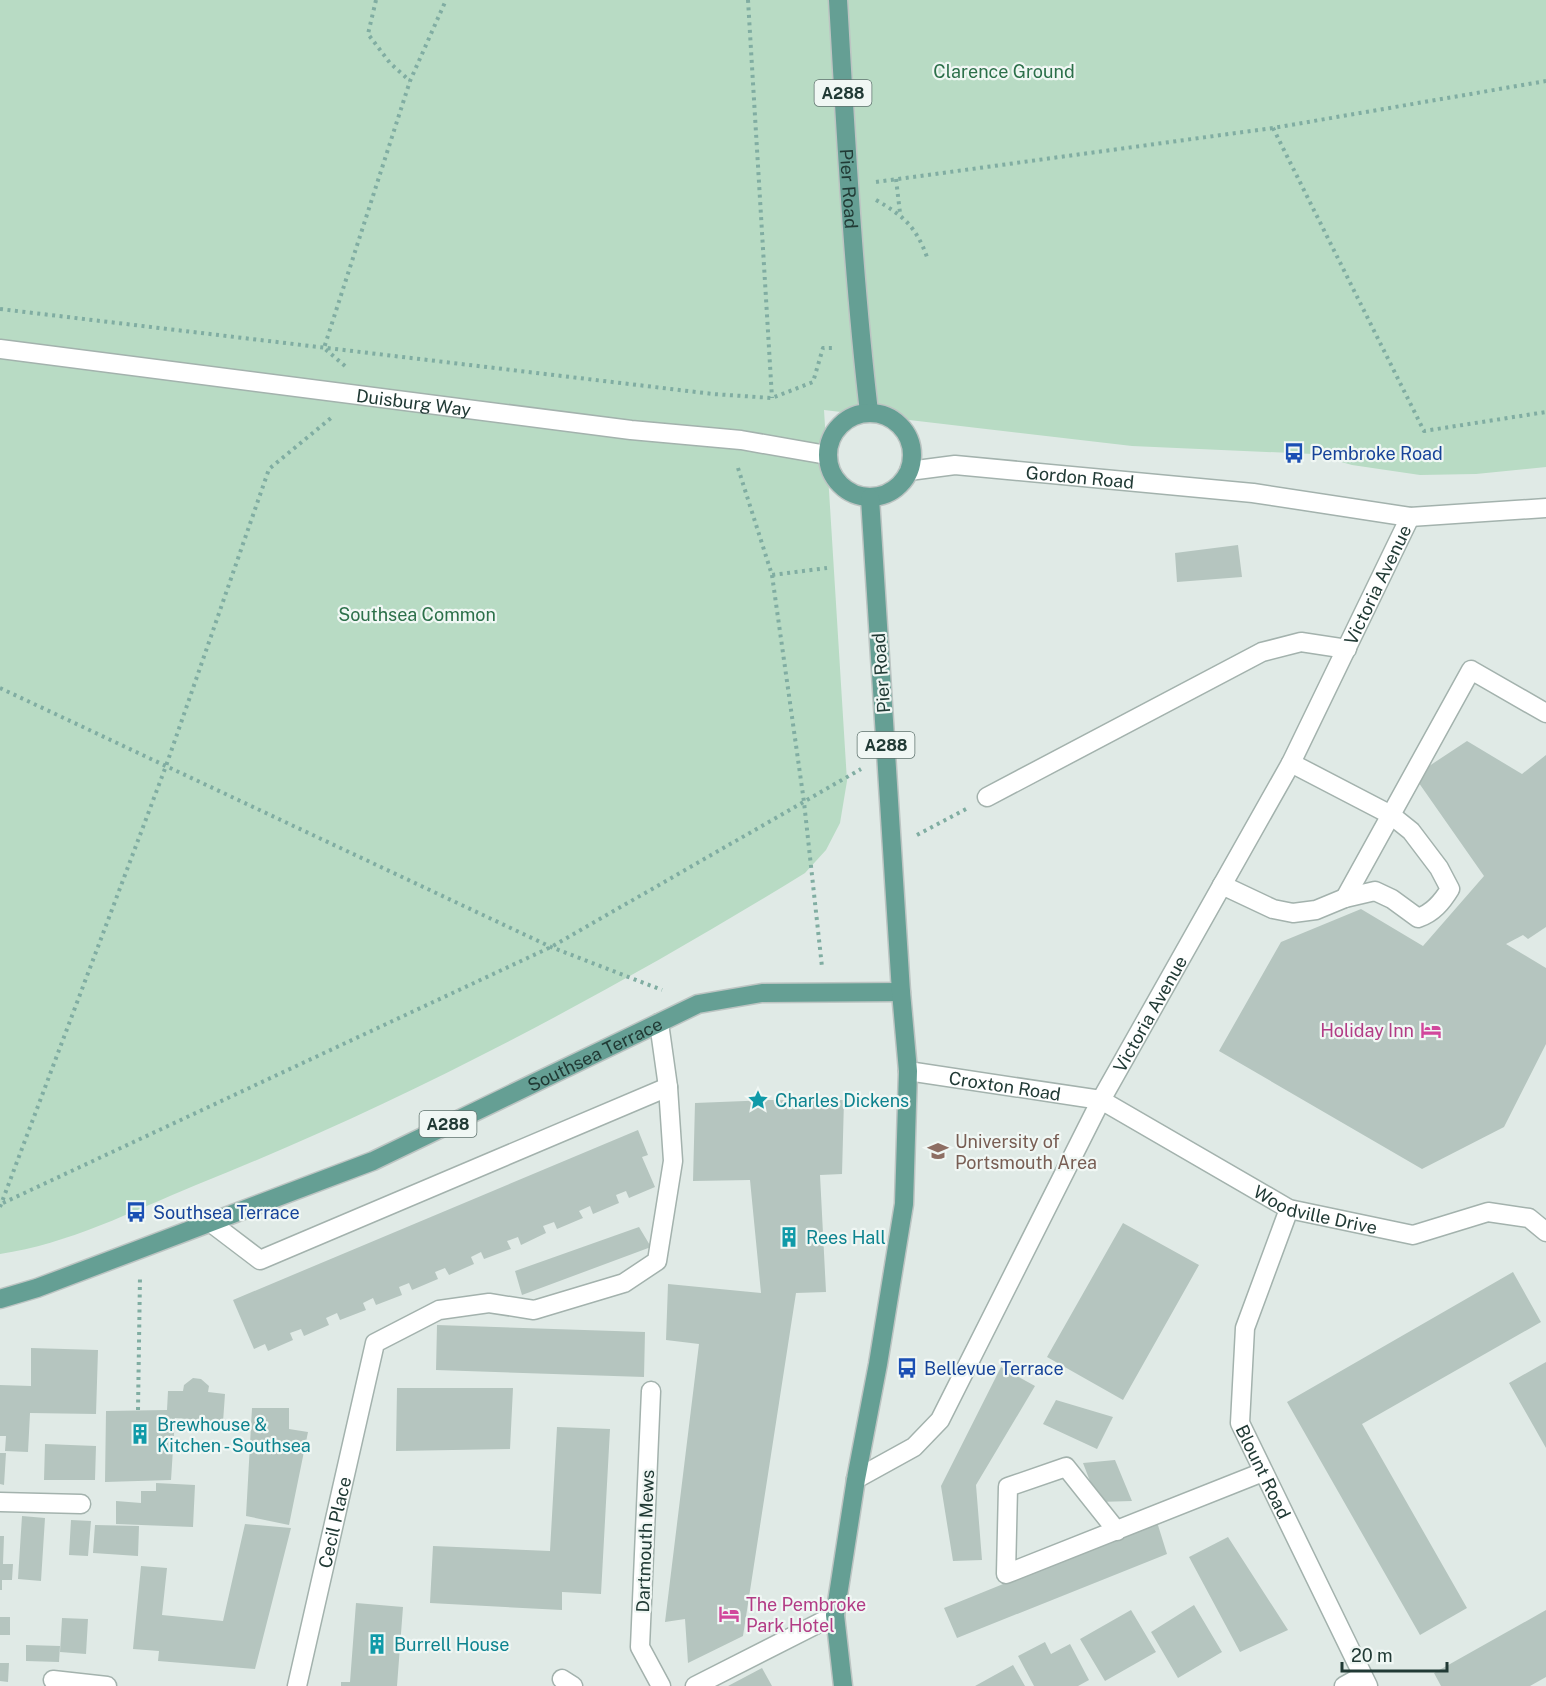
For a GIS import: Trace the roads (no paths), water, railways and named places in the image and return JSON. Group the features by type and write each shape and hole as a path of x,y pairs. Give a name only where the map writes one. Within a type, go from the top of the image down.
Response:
{"main road":[{"name":"Pier Road","path":"838,0 849,186 869,412"},
{"path":"869,412 886,415 900,424 909,438 912,455 909,471 900,485 886,495 870,498 853,495 839,485 830,472 827,455 830,439 839,425 853,415 869,412"},
{"name":"Pier Road","path":"870,498 901,992"},
{"name":"Southsea Terrace","path":"0,1299 37,1288 373,1161 698,1004 762,993 901,992"},
{"name":"A288","path":"843,1686 835,1615 856,1479 878,1364 904,1204 908,1071 901,992"}],"street":[{"name":"Duisburg Way","path":"0,349 631,430 741,440 827,455"},
{"name":"Gordon Road","path":"909,471 955,465 1253,493 1410,518"},
{"path":"1410,518 1546,508"},
{"name":"Victoria Avenue","path":"856,1479 914,1447 940,1420 1101,1100 1291,764 1410,518"},
{"path":"987,797 1262,652 1301,642 1347,649"},
{"path":"1345,898 1471,670 1546,713"},
{"path":"1222,885 1273,909 1293,913 1316,910 1345,898 1375,891 1392,899 1418,918 1428,914 1443,900 1450,889 1439,868 1411,831 1391,815 1291,764"},
{"path":"210,1222 260,1260 668,1087 659,1023"},
{"name":"Croxton Road","path":"908,1071 1101,1100"},
{"name":"Cecil Place","path":"297,1686 375,1343 439,1310 489,1303 534,1310 624,1283 657,1261 673,1161 668,1087"},
{"name":"Woodville Drive","path":"1101,1100 1289,1209 1413,1235 1488,1212 1529,1218 1546,1232"},
{"name":"Blount Road","path":"1289,1209 1245,1328 1240,1423 1365,1681"},
{"name":"Dartmouth Mews","path":"651,1391 640,1647 661,1686"},
{"path":"1117,1530 1066,1467 1008,1487 1006,1574 1106,1535 1263,1472"},
{"path":"0,1502 81,1504"},
{"path":"695,1686 835,1615"},
{"path":"53,1680 106,1686"},
{"path":"1344,1686 1365,1681"}],"place":[{"name":"Pembroke Road","path":"1294,453"},
{"name":"Holiday Inn","path":"1431,1030"},
{"name":"Charles Dickens","path":"758,1100"},
{"name":"University of Portsmouth Area","path":"938,1151"},
{"name":"Southsea Terrace","path":"136,1212"},
{"name":"Rees Hall","path":"789,1237"},
{"name":"Bellevue Terrace","path":"907,1368"},
{"name":"Brewhouse & Kitchen - Southsea","path":"140,1434"},
{"name":"The Pembroke Park Hotel","path":"729,1614"},
{"name":"Burrell House","path":"377,1644"}],"park label":[{"name":"Clarence Ground","path":"1004,71"},
{"name":"Southsea Common","path":"417,614"}]}
